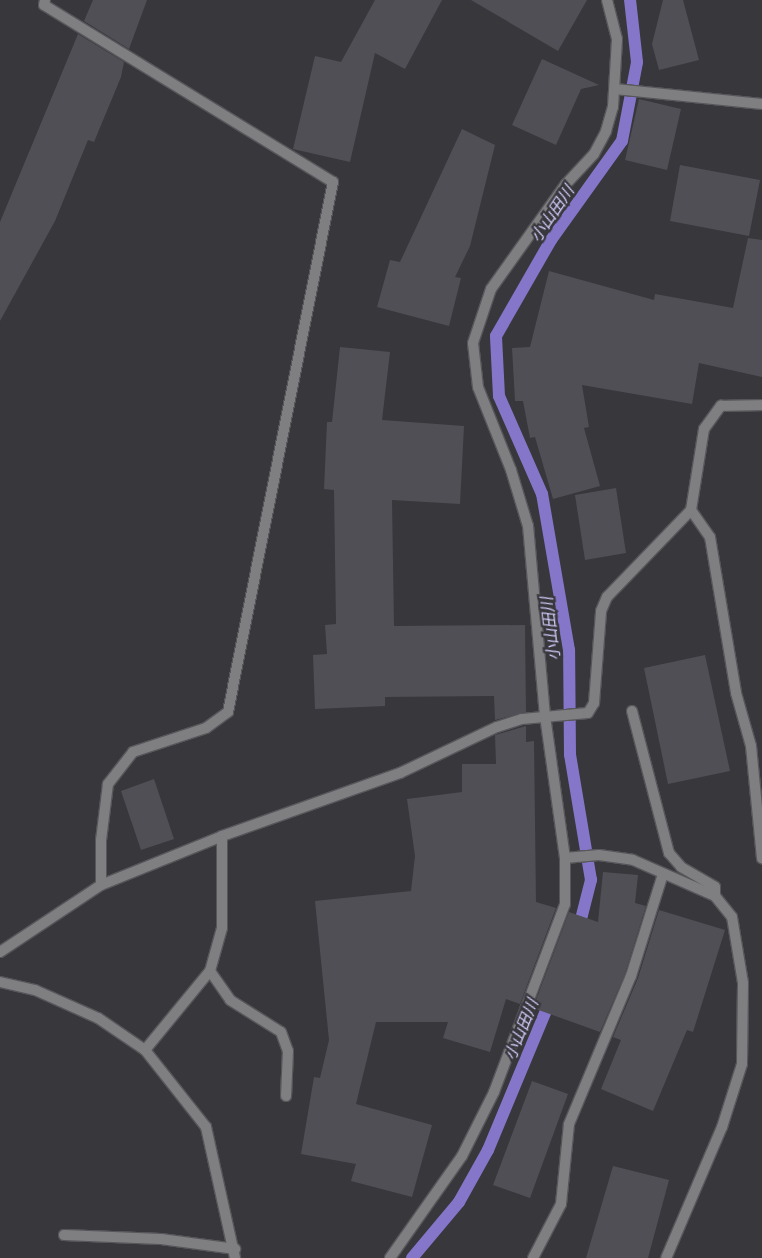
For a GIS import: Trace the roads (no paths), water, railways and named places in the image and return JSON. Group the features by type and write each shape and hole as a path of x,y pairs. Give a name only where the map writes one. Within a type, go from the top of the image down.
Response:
{"street":[{"path":"45,0 44,5 333,182 228,712 206,728 133,752 108,784 101,885"},
{"path":"390,1258 462,1156 494,1092 565,904 566,858 528,526 511,470 478,388 473,343 492,289 566,184 594,154 613,107 618,90 617,38 607,0"},
{"path":"618,90 762,104"},
{"path":"0,952 101,885 222,836 400,773 497,727 550,716 588,713 594,703 601,612 607,597 691,510 704,429 721,406 762,405"},
{"path":"691,510 710,537 736,693 751,746 762,858"},
{"path":"632,711 670,853 681,867 716,887 715,896"},
{"path":"145,1050 210,971 222,928 222,836"},
{"path":"566,858 599,855 633,860 715,896 732,917 743,983 742,1064 722,1127 666,1258"},
{"path":"533,1258 561,1204 569,1124 631,976 663,874"},
{"path":"210,971 230,1000 281,1032 288,1051 286,1096"},
{"path":"0,982 35,990 98,1018 145,1050 206,1127 235,1254 161,1239 64,1236"}],"waterway":[{"name":"小山田川","path":"578,931 591,880 570,755 569,650 542,494 499,396 496,336 551,240 622,141 637,62 630,0"},
{"name":"小山田川","path":"412,1258 459,1202 488,1150 552,996"}]}
